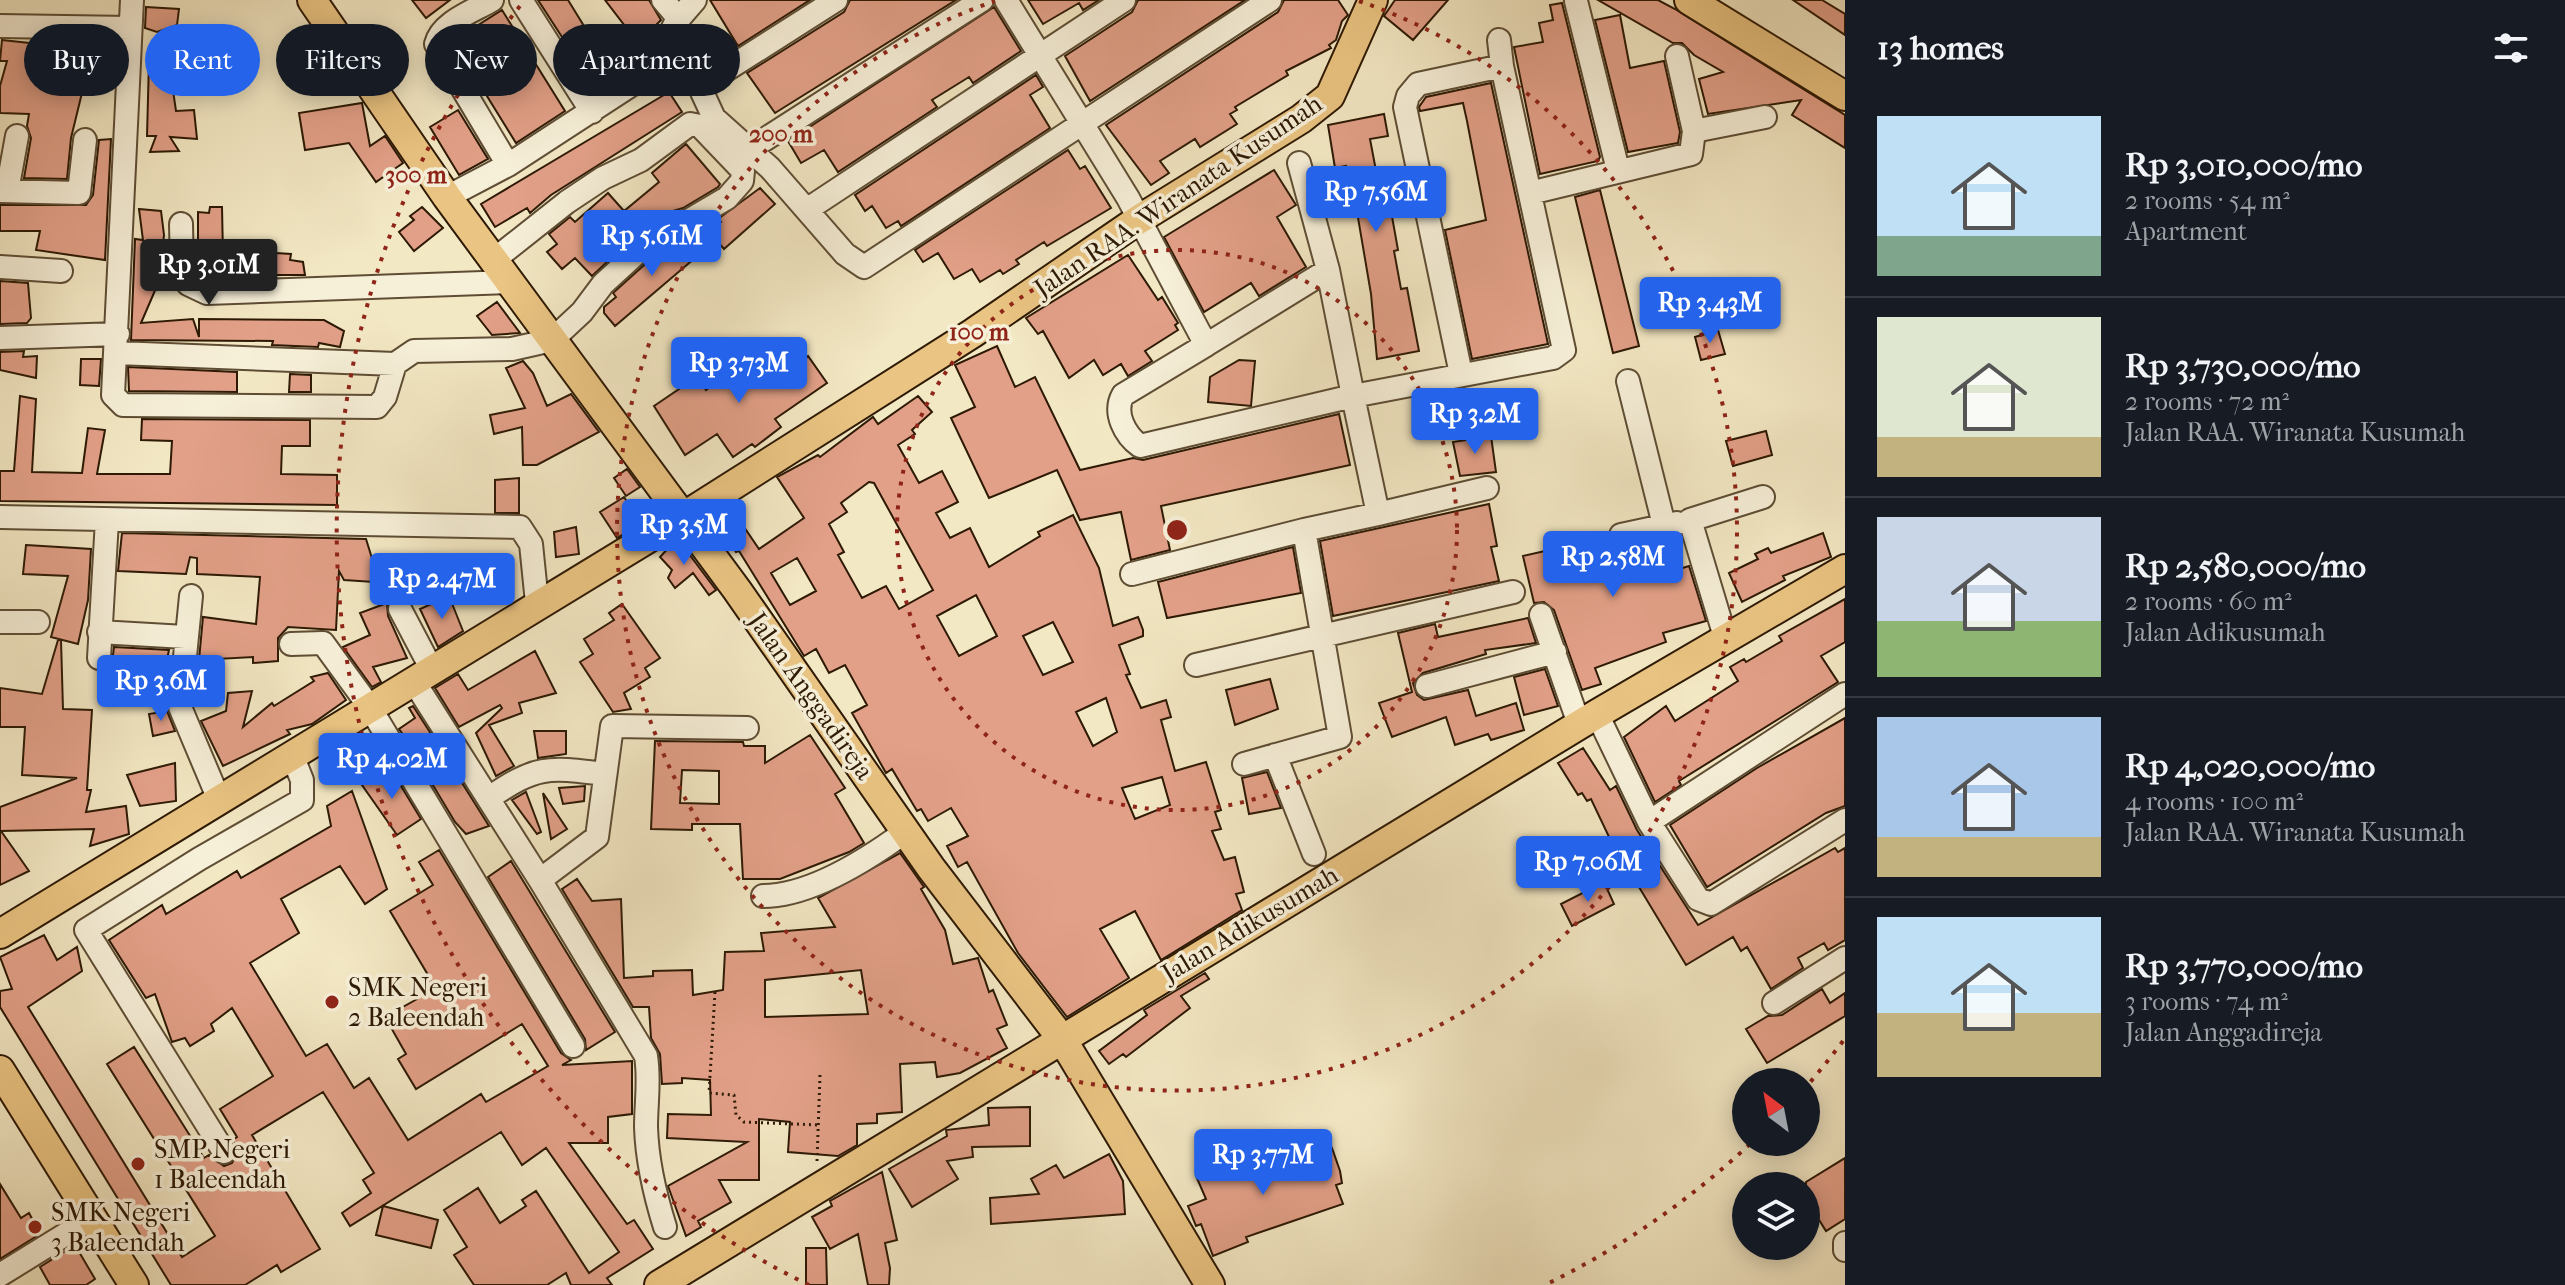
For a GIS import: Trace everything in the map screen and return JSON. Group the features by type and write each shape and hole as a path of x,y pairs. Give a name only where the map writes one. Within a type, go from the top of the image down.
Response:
{"main road":[{"name":"Jalan RAA. Wiranata Kusumah","path":"0,934 220,802 537,603 683,517 982,327 1138,220 1316,109 1330,96 1373,0"},
{"path":"1689,0 1845,96"},
{"name":"Jalan Anggadireja","path":"322,3 447,197 683,517 905,832 1062,1039 1210,1285"},
{"name":"Jalan Adikusumah","path":"659,1285 1588,719 1845,569"},
{"path":"0,1070 134,1285"}],"street":[{"path":"132,0 113,395 123,405 377,407 385,397 399,361 414,351 512,349 552,340 582,312 603,284 665,227 688,221 727,198 742,181 743,171 700,126 690,124 641,160 603,178 579,194 503,271 207,293 188,284 182,269 181,224"},
{"path":"492,0 446,27 438,35 436,44 508,165"},
{"path":"521,0 592,112"},
{"path":"663,0 679,19"},
{"path":"447,197 508,165 592,112 656,63 679,19 695,0"},
{"path":"836,0 704,84 702,92 714,118 750,149 808,209 845,254 859,266 869,267 1270,0"},
{"path":"750,149 982,0"},
{"path":"1006,0 1083,122 1206,345"},
{"path":"808,209 1124,0"},
{"path":"1576,1 1618,170"},
{"path":"0,26 130,28"},
{"path":"1328,270 1123,395 1119,412 1125,433 1140,446 1353,396 1553,358 1564,350 1499,40"},
{"path":"1530,193 1618,170 1686,158 1694,150 1694,131 1677,56"},
{"path":"1461,374 1405,107 1408,96 1418,84 1502,66"},
{"path":"1694,131 1765,117"},
{"path":"17,136 4,191 81,191 85,140"},
{"path":"1299,163 1328,270 1378,514"},
{"path":"0,267 61,271"},
{"path":"0,338 399,361"},
{"path":"1628,381 1664,525"},
{"path":"1132,574 1487,488"},
{"path":"1621,535 1690,520 1763,497"},
{"path":"0,517 520,527 531,544 537,603"},
{"path":"99,658 107,520"},
{"path":"1690,520 1726,640"},
{"path":"1244,764 1340,737 1304,530"},
{"path":"1196,665 1323,639 1513,592"},
{"path":"191,596 180,707 220,802"},
{"path":"400,609 422,674 489,798 646,1056 649,1074 646,1130 656,1197 665,1227"},
{"path":"1541,615 1555,652 1588,719 1698,899 1711,904 1845,820"},
{"path":"0,622 38,622"},
{"path":"99,632 185,637"},
{"path":"291,644 323,643 369,706 573,1046"},
{"path":"1427,686 1555,652"},
{"path":"1649,822 1845,694"},
{"path":"540,880 597,837 611,727 747,728"},
{"path":"224,1152 86,930 199,859 302,800 302,780 292,755"},
{"path":"1275,755 1314,854"},
{"path":"489,798 521,776 541,769 604,774"},
{"path":"763,896 782,896 808,889 905,832"},
{"path":"1774,1003 1845,958"},
{"path":"0,1275 92,1218"},
{"path":"1845,1243 1845,1250"}],"path":[{"path":"715,992 709,1093 734,1095 736,1115 744,1122 819,1125"},
{"path":"816,1189 820,1075"}],"building":[{"path":"412,0 450,0 426,18"},
{"path":"538,0 568,0 583,24 554,24"},
{"path":"605,0 649,0 661,20 657,24 623,24"},
{"path":"710,0 810,0 740,45 740,24 725,24"},
{"path":"850,0 956,0 775,113 747,73 844,12"},
{"path":"1028,0 1099,0 1083,10 1079,3 1043,24"},
{"path":"1138,0 1245,0 1090,101 1065,56 1132,12"},
{"path":"1284,0 1338,0 1348,15 1342,21 1336,40 1329,45 1331,48 1286,71 1288,75 1235,107 1237,110 1230,114 1237,124 1200,147 1195,139 1160,161 1169,173 1151,185 1106,125 1278,12"},
{"path":"1395,0 1448,0 1413,40 1384,16"},
{"path":"1598,0 1658,0 1675,9 1845,115 1845,148 1792,115 1801,100 1708,114 1699,79 1723,72 1694,55 1682,43 1673,43"},
{"path":"1793,0 1822,0 1845,14 1845,35"},
{"path":"1562,3 1600,157 1598,161 1540,174 1514,47 1543,42 1539,23 1553,20 1550,5"},
{"path":"146,7 179,9 177,24 145,24"},
{"path":"994,7 1021,51 973,83 969,77 932,100 937,107 838,172 824,150 801,163 788,141"},
{"path":"502,10 511,24 480,24"},
{"path":"1620,15 1630,68 1664,61 1680,132 1678,143 1628,152 1595,20"},
{"path":"2,40 24,42 24,96 81,96 71,138 67,179 24,178 31,138 27,126 29,114 0,113 0,86 7,61 0,61"},
{"path":"537,66 565,111 516,143 487,96 537,96"},
{"path":"1036,75 1043,87 1030,95 1050,128 901,226 898,221 886,228 872,206 865,211 855,195"},
{"path":"1491,83 1548,344 1472,359 1445,230 1486,220 1467,121 1463,103 1420,111 1419,107 1426,97"},
{"path":"148,96 174,96 176,111 194,110 197,139 170,137 179,151 150,152 156,136 147,136"},
{"path":"662,96 672,96 682,112 551,195 530,213 527,208 495,227 481,204"},
{"path":"362,103 370,146 385,136 403,163 376,182 349,143 305,150 299,113"},
{"path":"458,110 488,159 459,175 430,127"},
{"path":"1384,114 1388,136 1370,139 1377,176 1381,175 1385,194 1388,194 1401,289 1407,288 1419,351 1377,359 1371,294 1355,200 1346,166 1335,168 1328,125"},
{"path":"111,139 105,260 36,250 40,231 0,231 0,205 86,205 93,195 99,140"},
{"path":"686,144 720,184 718,187 683,208 656,216 592,276 575,258 562,269 547,252 557,244 549,234 570,217 575,222 608,193 624,211 659,182 652,173"},
{"path":"1068,150 1080,169 1085,166 1111,208 1047,246 1044,242 1016,260 1019,264 1003,274 1000,270 980,282 972,269 954,279 938,253 923,262 915,250"},
{"path":"1274,170 1296,205 1277,217 1306,267 1259,296 1251,283 1204,312 1164,237"},
{"path":"760,188 775,204 724,249 710,233 721,222 718,219"},
{"path":"1600,190 1639,346 1613,353 1575,197"},
{"path":"210,207 222,207 223,255 239,256 239,261 274,264 276,253 291,254 290,260 303,262 305,275 208,275 209,246 198,246 198,212 209,213"},
{"path":"422,207 443,228 414,251 399,232 414,220 410,216"},
{"path":"139,209 161,211 164,235 160,272 163,272 141,323 193,319 199,337 199,319 324,320 344,331 340,347 319,343 318,347 272,345 273,341 131,340 135,239 143,240"},
{"path":"689,235 702,252 615,326 604,313 604,307 616,297 613,293 672,240"},
{"path":"1128,255 1158,300 1162,297 1178,323 1175,325 1178,330 1145,351 1152,361 1128,376 1121,364 1103,375 1094,360 1069,378 1043,331 1038,334 1026,318"},
{"path":"0,281 28,283 31,318 27,323 0,324"},
{"path":"497,302 520,333 492,335 477,316"},
{"path":"1718,330 1725,354 1701,360 1695,337"},
{"path":"997,346 1015,387 1035,377 1080,470 1133,458 1143,460 1339,414 1350,465 1161,506 1170,550 1131,560 1121,512 1080,520 1057,470 989,498 951,418 975,407 955,365"},
{"path":"24,351 23,357 37,356 36,378 0,370 0,352"},
{"path":"777,351 792,368 808,356 827,383 775,419 781,427 755,447 752,444 733,457 717,434 685,455 654,406 697,377 706,390 735,368 743,378"},
{"path":"81,359 101,359 99,386 80,385"},
{"path":"1239,360 1255,361 1251,406 1208,402 1210,377"},
{"path":"523,361 533,373 547,406 571,394 599,432 537,465 523,465 522,427 494,434 490,415 525,408 506,368"},
{"path":"128,367 237,372 237,392 129,391"},
{"path":"290,374 311,375 311,392 289,392"},
{"path":"20,396 36,399 32,472 82,473 88,428 105,430 97,474 170,474 172,441 141,440 142,419 310,420 310,446 282,446 281,474 337,475 337,505 0,501 0,471 14,471"},
{"path":"918,396 932,412 912,430 915,434 898,445 919,483 942,471 958,502 936,513 950,538 970,528 989,567 1040,536 1038,532 1073,515 1099,568 1113,626 1138,617 1143,630 1143,636 1119,645 1130,674 1126,675 1141,708 1166,700 1171,717 1161,720 1175,771 1206,762 1221,810 1215,812 1221,829 1212,831 1224,860 1235,857 1244,892 1236,894 1242,910 1161,960 1135,911 1100,929 1129,978 1067,1017 1018,953 967,862 958,867 947,846 968,836 951,808 928,821 921,809 917,811 892,769 886,773 852,713 867,705 845,665 829,673 816,649 804,656 739,551 736,552 723,532 740,521 759,549 804,518 777,477 818,455 820,457 873,417 878,424","holes":["869,482 874,483 933,590 899,609 886,586 862,598 838,555 844,552 829,524 847,512 841,503","797,558 816,591 790,605 771,573","976,595 997,636 959,656 937,616","1053,622 1073,662 1043,675 1023,636","1106,698 1117,732 1093,746 1076,712","1162,777 1170,805 1135,819 1122,788"]},
{"path":"1766,431 1772,455 1733,466 1726,441"},
{"path":"1491,436 1496,472 1460,476 1453,442"},
{"path":"627,469 640,487 626,496 614,478"},
{"path":"519,478 519,513 495,513 495,480"},
{"path":"624,497 641,523 617,538 600,512"},
{"path":"1489,504 1497,546 1491,547 1499,581 1333,616 1320,541"},
{"path":"576,527 579,554 556,557 554,532"},
{"path":"122,533 366,539 375,568 374,582 344,580 339,571 336,630 288,627 278,638 278,661 253,663 253,657 199,660 203,617 256,624 260,577 197,574 197,558 190,557 186,574 118,571"},
{"path":"1823,533 1831,557 1783,576 1785,580 1742,602 1729,573 1758,559 1755,554 1768,548 1771,553"},
{"path":"1607,537 1611,545 1623,549 1668,539 1676,570 1689,566 1706,621 1663,633 1666,642 1595,668 1601,684 1582,690 1554,610 1544,602 1534,603 1523,556"},
{"path":"680,542 716,590 709,595 693,573 675,588 668,578 672,570 660,557 672,544"},
{"path":"26,545 91,549 88,600 78,644 51,637 68,576 23,574"},
{"path":"1293,547 1301,593 1167,618 1158,582"},
{"path":"449,596 463,631 438,647 420,609"},
{"path":"1845,599 1845,642 1821,656 1838,682 1679,781 1681,785 1655,802 1624,737 1666,706 1675,721 1738,681 1730,667 1744,659 1746,662 1782,641 1779,636"},
{"path":"387,603 388,616 407,658 373,667 381,682 372,687 343,647 370,635 360,613"},
{"path":"622,604 660,658 645,668 650,677 624,693 631,709 613,712 580,662 593,654 584,639 614,620 609,613"},
{"path":"1528,618 1536,643 1485,650 1486,654 1423,673 1413,683 1417,695 1424,700 1468,690 1476,716 1516,703 1524,730 1491,740 1488,734 1455,745 1446,717 1392,737 1379,703 1412,692 1398,633 1435,624 1438,637"},
{"path":"58,640 61,640 63,709 92,710 87,790 91,790 86,812 126,806 129,834 90,846 94,829 1,831 29,871 0,885 0,807 77,778 22,775 25,727 0,727 0,688 42,694"},
{"path":"114,647 169,650 161,687 143,681 110,679"},
{"path":"535,651 556,693 519,703 522,713 489,725 514,766 496,776 476,733 502,708 500,705 459,727 435,688 458,674 468,690"},
{"path":"1545,669 1558,706 1524,715 1514,677"},
{"path":"328,673 346,700 312,724 287,730 290,734 223,766 201,721 226,711 228,693 252,691 243,727 272,703 274,706 314,681 311,677"},
{"path":"1270,679 1278,709 1235,725 1226,690"},
{"path":"413,706 435,740 415,751 399,729 415,718 409,708"},
{"path":"167,711 175,731 153,736 149,714"},
{"path":"1845,718 1845,806 1826,813 1707,887 1670,825 1757,768"},
{"path":"534,731 566,731 566,754 538,758"},
{"path":"810,735 845,788 835,794 864,843 780,879 743,879 740,824 692,824 692,830 651,829 655,741 743,742 744,746 765,746 765,763","holes":["682,770 719,771 719,804 680,803"]},
{"path":"1583,748 1610,790 1616,786 1637,830 1698,925 1835,848 1838,852 1845,848 1845,940 1828,950 1824,943 1798,958 1803,968 1771,989 1747,947 1741,951 1733,937 1686,965 1610,839 1591,799 1587,801 1582,793 1578,795 1558,763"},
{"path":"447,759 489,826 466,834 455,822 428,777"},
{"path":"175,763 176,801 140,806 127,775"},
{"path":"390,768 421,819 397,835 362,785"},
{"path":"1267,772 1281,808 1249,814 1242,778"},
{"path":"585,786 584,801 563,804 559,788"},
{"path":"352,791 387,889 365,904 340,866 281,899 299,933 250,963 306,1056 327,1044 354,1088 369,1078 408,1140 481,1094 486,1102 548,1066 522,1024 416,1089 398,1059 406,1054 385,1017 419,998 414,990 431,980 390,911 433,885 419,862 439,850 561,1053 571,1060 562,1065 632,1061 632,1114 608,1117 608,1143 569,1143 627,1224 634,1220 653,1249 607,1278 612,1285 571,1285 566,1273 547,1285 474,1285 454,1255 467,1247 444,1210 478,1188 500,1223 526,1206 522,1200 536,1191 589,1273 619,1252 546,1148 522,1165 501,1132 350,1226 342,1213 371,1193 363,1180 374,1173 323,1092 252,1135 320,1249 281,1272 277,1265 245,1285 171,1285 0,1007 0,991 12,989 0,957 44,935 57,960 77,947 82,971 28,1007 182,1257 215,1236 107,1064 134,1047 204,1158 209,1155 224,1166 232,1163 238,1151 233,1140 237,1137 220,1109 273,1076 232,1008 211,1024 214,1031 190,1046 185,1038 172,1042 155,994 146,998 109,940 162,905 166,914 237,871 241,878 331,826 327,806"},
{"path":"526,792 541,832 537,834 512,800"},
{"path":"543,793 567,829 551,839"},
{"path":"900,853 924,887 921,889 945,930 953,964 978,958 989,992 993,990 1007,1025 997,1029 1007,1048 960,1073 937,1077 935,1062 900,1064 902,1112 877,1114 877,1123 857,1124 857,1145 838,1156 788,1152 790,1122 759,1119 759,1180 719,1180 731,1202 698,1221 701,1227 686,1236 668,1186 747,1142 667,1138 668,1114 711,1115 710,1080 682,1078 682,1083 662,1084 660,1054 651,1038 649,1007 633,1007 562,889 577,879 592,901 621,899 624,978 653,976 653,971 692,970 693,995 723,990 725,952 764,951 761,933 835,927 818,898","holes":["861,970 868,1014 765,1017 765,980"]},
{"path":"511,861 615,1032 586,1050 585,1039 488,877"},
{"path":"1604,882 1614,904 1572,926 1561,904"},
{"path":"1205,973 1209,979 1181,996 1190,1008 1126,1057 1123,1054 1109,1064 1099,1051 1147,1015 1144,1010"},
{"path":"1822,989 1830,1003 1845,993 1845,1016 1767,1063 1746,1029 1768,1016 1782,1015"},
{"path":"1030,1107 1030,1146 972,1147 973,1157 947,1161 958,1179 912,1207 889,1169 947,1136 946,1130 989,1125 988,1108"},
{"path":"1332,1148 1340,1171 1342,1183 1336,1185 1343,1204 1246,1237 1248,1242 1213,1256 1201,1224 1196,1226 1188,1206 1206,1199 1196,1176 1248,1153 1257,1174"},
{"path":"1109,1154 1123,1181 1125,1214 991,1224 990,1198 1039,1194 1031,1179 1056,1165 1064,1178"},
{"path":"1845,1158 1845,1219 1826,1231 1820,1221 1820,1173"},
{"path":"882,1172 897,1240 885,1243 890,1268 889,1285 868,1285 858,1234 830,1249 812,1217 832,1206 830,1201"},
{"path":"0,1184 21,1218 29,1213 40,1234 0,1259"},
{"path":"383,1206 438,1220 431,1248 376,1235"},
{"path":"75,1245 95,1279 86,1285 50,1285 40,1267"},
{"path":"806,1248 826,1248 827,1285 806,1285"}],"place":[{"name":"SMK Negeri 2 Baleendah","path":"332,1002"},
{"name":"SMP Negeri 1 Baleendah","path":"138,1164"},
{"name":"SMK Negeri 3 Baleendah","path":"35,1227"}]}
